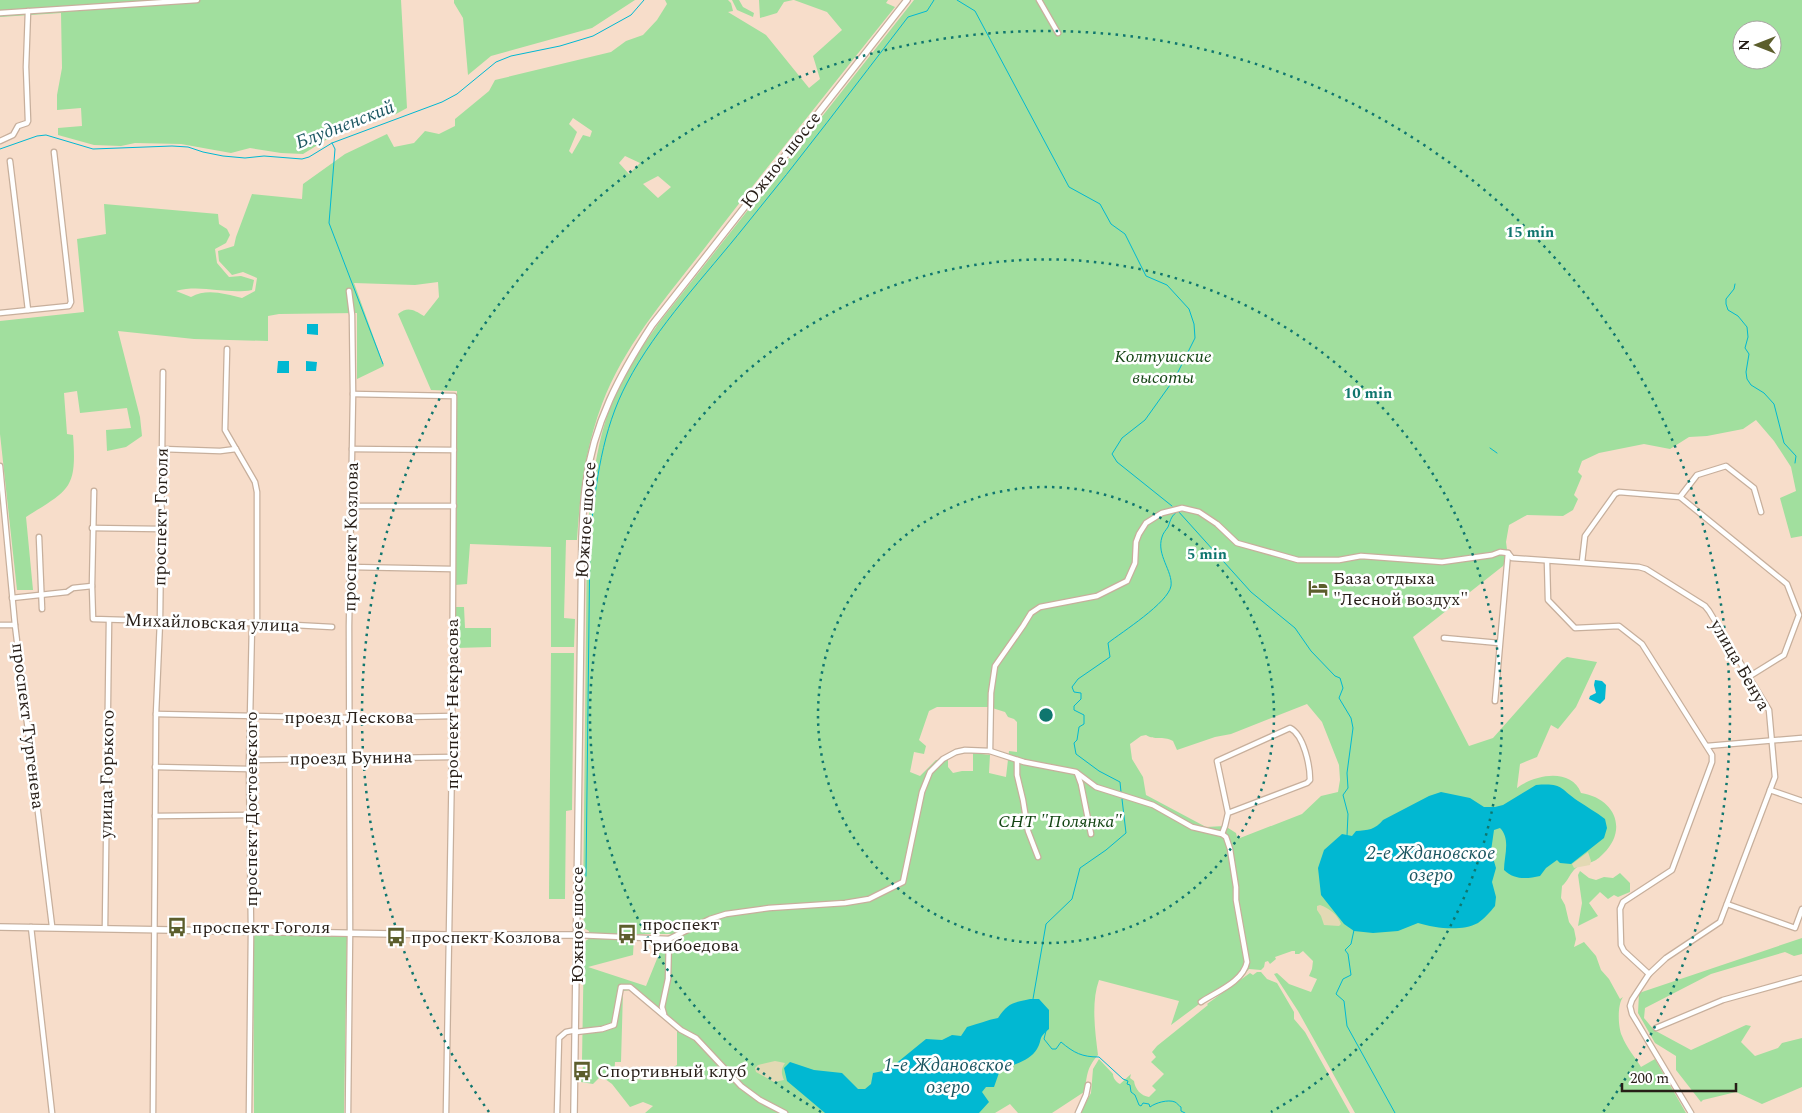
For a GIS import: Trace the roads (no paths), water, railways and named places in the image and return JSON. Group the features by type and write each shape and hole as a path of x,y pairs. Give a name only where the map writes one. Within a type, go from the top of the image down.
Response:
{"street":[{"path":"0,13 197,0"},
{"name":"Южное шоссе","path":"574,1113 582,537 586,483 591,453 607,404 627,363 652,324 907,0"},
{"path":"1039,0 1058,32"},
{"path":"0,140 13,135 18,126 28,124 26,67 28,11"},
{"path":"0,312 69,306 71,302 54,152"},
{"path":"10,161 28,310"},
{"name":"проспект Козлова","path":"348,1113 350,567 353,394 352,315 349,291"},
{"name":"проспект Достоевского","path":"227,349 225,430 255,482 257,492 249,769 251,931 249,1113"},
{"name":"проспект Гоголя","path":"153,1113 154,816 160,621 162,372"},
{"name":"проспект Некрасова","path":"353,394 454,396 452,757 446,1113"},
{"path":"162,449 220,452 236,449"},
{"path":"352,449 454,450"},
{"name":"проспект Тургенева","path":"0,466 15,625 52,926"},
{"path":"1680,497 1697,475 1726,466 1754,488 1761,512"},
{"path":"12,598 92,586 94,492"},
{"path":"1582,562 1586,536 1615,494 1619,492 1680,497 1787,584 1799,615 1784,655 1750,676"},
{"path":"351,506 454,506"},
{"path":"990,751 991,693 995,666 1031,613 1040,607 1097,596 1127,581 1136,563 1136,542 1146,523 1162,512 1182,508 1199,512 1217,524 1237,543 1298,560 1339,560 1361,556 1442,562 1492,555 1500,552 1508,553 1495,701"},
{"path":"92,528 160,529"},
{"path":"39,537 42,609"},
{"name":"улица Бенуа","path":"1508,553 1512,558 1582,562 1646,569 1705,606 1750,676 1769,710 1774,777 1720,922 1666,958 1649,974 1630,1006 1632,1014 1691,1113"},
{"path":"1547,561 1548,596 1551,604 1575,628 1619,626 1642,644 1712,755 1712,762 1672,870 1623,902 1620,909 1621,945 1624,951 1649,974"},
{"path":"350,567 452,568"},
{"name":"Михайловская улица","path":"92,586 93,619 109,621 160,621 164,623 332,627"},
{"name":"улица Горького","path":"105,928 109,621"},
{"path":"0,625 15,625"},
{"path":"1444,638 1499,644"},
{"name":"проезд Лескова","path":"156,714 350,718 452,716"},
{"path":"1222,834 1228,813 1217,761 1290,728 1293,730 1306,750 1310,780 1276,796 1228,813"},
{"path":"1707,746 1802,738"},
{"path":"0,926 448,935 576,935 669,939 710,919 726,914 769,908 845,903 869,898 903,882 922,792 930,772 943,759 956,752 965,750 990,751 1017,760 1076,772 1096,787 1153,805 1192,827 1222,834 1226,837 1230,849 1236,887 1236,900 1248,962 1244,971 1236,980 1201,1002"},
{"name":"проезд Бунина","path":"250,760 452,757"},
{"path":"1017,760 1017,775 1028,831 1038,857"},
{"path":"155,767 249,769"},
{"path":"1076,772 1081,784 1091,834"},
{"path":"1770,790 1802,801"},
{"path":"154,816 250,815"},
{"path":"1727,904 1795,928 1802,909"},
{"path":"31,927 52,1113"},
{"path":"665,1015 662,1007 668,979 669,939"},
{"path":"1656,1028 1723,1000 1802,978"},
{"path":"557,1113 559,1038 566,1032 602,1029 614,1025 621,987 630,987 681,1030 696,1038 741,1086 760,1100 785,1113"},
{"path":"1078,1113 1086,1096 1088,1085"}],"water":[{"path":"307,324 318,324 318,335 307,334"},
{"path":"278,361 289,361 289,373 277,373"},
{"path":"306,361 317,362 316,371 306,371"},
{"path":"1595,680 1602,681 1606,685 1605,699 1600,704 1589,699 1590,696 1596,693"},
{"name":"2-е Ждановское озеро","path":"1536,785 1560,787 1605,819 1607,828 1604,838 1571,864 1560,863 1557,860 1546,868 1540,876 1521,878 1512,876 1504,870 1505,837 1500,828 1494,830 1491,851 1496,868 1492,882 1496,897 1495,906 1478,923 1464,928 1440,928 1418,923 1398,931 1373,933 1354,931 1344,924 1321,895 1318,868 1324,850 1342,834 1352,836 1356,831 1374,828 1383,820 1429,796 1441,792 1470,798 1484,807 1495,807 1503,805"},
{"name":"1-е Ждановское озеро","path":"1030,999 1039,999 1049,1010 1049,1029 1043,1035 1039,1046 1030,1057 1000,1070 994,1087 986,1087 982,1092 989,1102 979,1113 825,1113 787,1081 784,1068 790,1062 814,1070 842,1073 858,1089 865,1089 871,1084 873,1073 888,1070 926,1039 942,1040 952,1035 961,1036 967,1027 998,1018 1011,1004"}],"waterway":[{"name":"Блудненский","path":"0,149 37,136 46,135 93,149 172,146 188,147 223,156 245,158 264,156 302,159 309,157 332,143 442,102 457,94 496,62 511,56 560,46 593,36 631,15 644,0"},
{"path":"586,876 590,536 601,457 618,401 639,362 682,302 786,175 908,17 927,11 934,0"},
{"path":"957,0 975,11 1069,187 1100,204 1111,224 1125,234 1146,276 1167,285 1189,309 1194,324 1195,338 1175,378 1145,420 1122,438 1112,454 1117,462 1172,506"},
{"path":"332,143 335,149 329,223 383,364"},
{"path":"1735,284 1734,289 1726,299 1726,304 1728,310 1738,316 1747,327 1748,337 1745,348 1749,354 1746,372 1747,379 1751,385 1764,393 1774,404 1784,443 1796,456 1795,463"},
{"path":"1490,448 1497,453"},
{"path":"1178,511 1251,592 1295,628 1311,651 1335,676 1340,678 1343,688 1339,698 1351,718 1353,728 1347,773 1348,788 1343,795 1348,814 1347,836"},
{"path":"1121,792 1120,782 1099,771 1076,754 1074,743 1077,740 1079,727 1084,724 1084,715 1074,710 1074,706 1081,699 1081,693 1074,692 1072,687 1078,679 1110,657 1108,643 1153,609 1168,593 1171,580 1161,550 1161,544 1162,536 1171,518 1178,511"},
{"path":"1033,999 1046,924 1072,899 1080,868 1126,833 1122,799"},
{"path":"1354,930 1351,944 1345,950 1348,954 1351,975 1343,979 1336,994 1344,1001 1347,1026 1395,1113"},
{"path":"1046,1031 1044,1039 1052,1049 1056,1049 1061,1042 1078,1054 1099,1057 1123,1079 1128,1081 1127,1084 1130,1085 1131,1092 1135,1095 1139,1105 1141,1106 1143,1103 1149,1104 1150,1107 1162,1102 1172,1101 1176,1102 1181,1107 1181,1111 1185,1113"}],"place":[{"name":"База отдыха \"Лесной воздух\"","path":"1318,588"},
{"name":"проспект Гоголя","path":"177,927"},
{"name":"проспект Грибоедова","path":"627,934"},
{"name":"проспект Козлова","path":"396,937"},
{"name":"Спортивный клуб","path":"582,1071"}],"park label":[{"name":"Колтушские высоты","path":"1163,366"},
{"name":"СНТ \"Полянка\"","path":"1060,821"}]}
